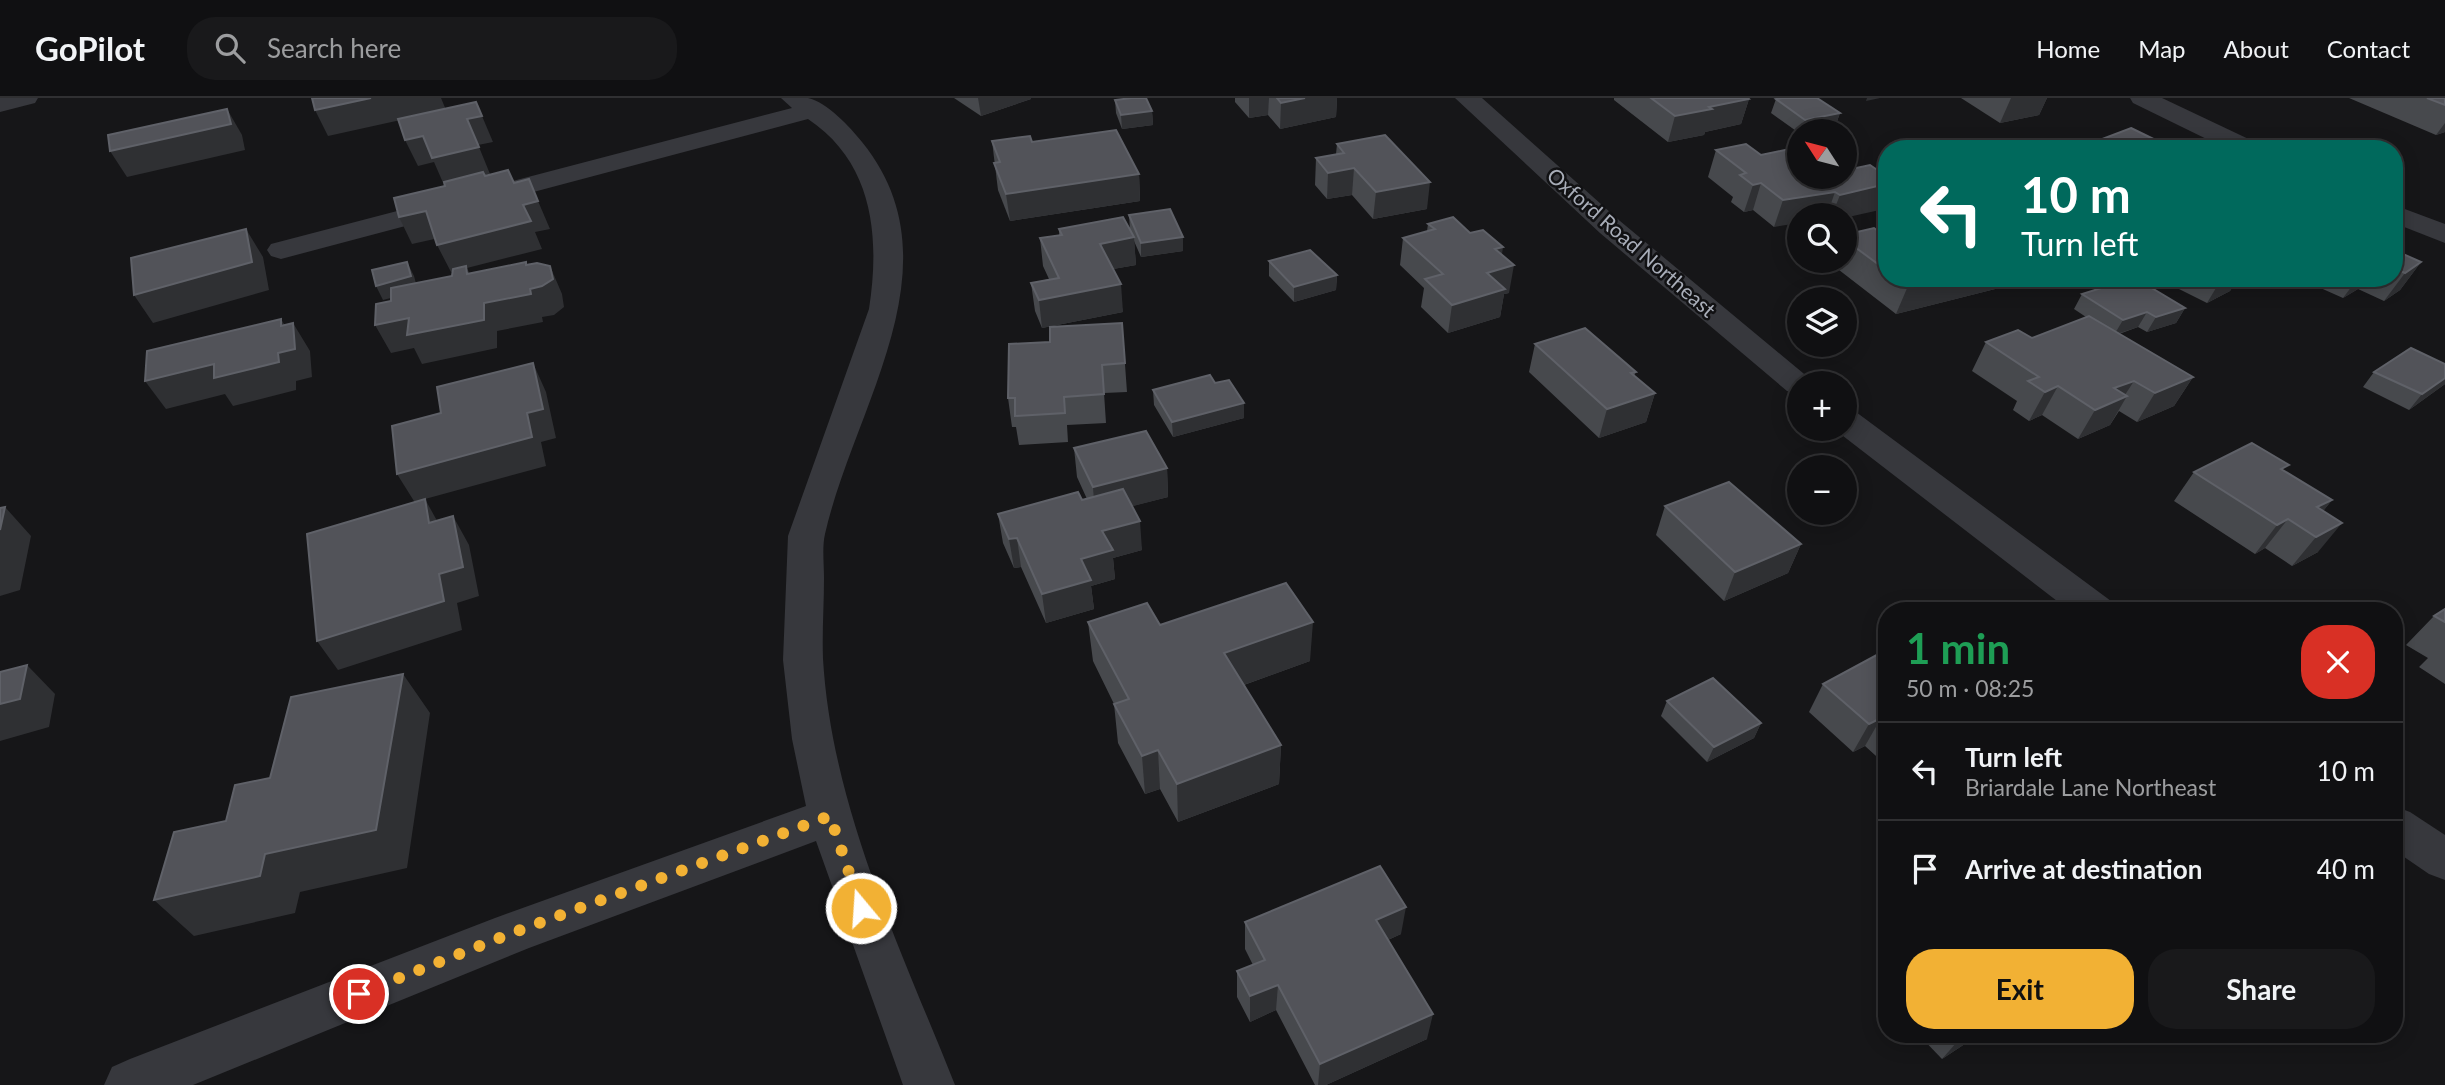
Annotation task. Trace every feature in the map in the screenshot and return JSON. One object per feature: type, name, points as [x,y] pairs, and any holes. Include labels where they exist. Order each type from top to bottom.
[{"type":"street","points":[[0,105],[26,98]]},
{"type":"street","name":"Oxford Road Northeast","points":[[1467,98],[1610,227],[1787,374]]},
{"type":"street","points":[[2142,98],[2229,140]]},
{"type":"street","points":[[281,250],[804,104],[866,159],[880,190],[890,227],[891,276],[884,309],[856,398],[820,489],[806,536],[803,660],[813,739],[830,816],[861,908],[929,1085]]},
{"type":"street","points":[[2403,217],[2445,234]]},
{"type":"street","points":[[1857,431],[2085,602]]},
{"type":"street","points":[[130,1085],[512,933],[830,816]]},
{"type":"street","points":[[2403,831],[2445,860]]},
{"type":"building","points":[[312,98],[371,98],[315,110]]},
{"type":"building","points":[[1146,98],[1152,111],[1121,115],[1115,100]]},
{"type":"building","points":[[1277,98],[1305,98],[1281,103]]},
{"type":"building","points":[[1651,98],[1748,98],[1749,99],[1675,116]]},
{"type":"building","points":[[1817,98],[1840,113],[1804,119],[1776,99]]},
{"type":"building","points":[[2427,98],[2445,98],[2445,105]]},
{"type":"building","points":[[476,102],[482,116],[467,119],[479,147],[432,158],[423,136],[405,140],[398,119]]},
{"type":"building","points":[[227,109],[231,124],[110,151],[108,135]]},
{"type":"building","points":[[2131,128],[2156,140],[2100,140]]},
{"type":"building","points":[[1116,130],[1139,174],[1006,194],[994,163],[1000,162],[992,141],[1030,136],[1032,142]]},
{"type":"building","points":[[1385,135],[1430,182],[1376,192],[1354,168],[1328,173],[1316,158],[1344,153],[1337,144]]},
{"type":"building","points":[[1746,144],[1761,155],[1787,150],[1787,189],[1857,189],[1857,168],[1870,165],[1878,170],[1878,186],[1840,195],[1835,192],[1783,200],[1761,183],[1753,185],[1740,175],[1746,173],[1716,150]]},
{"type":"building","points":[[508,170],[514,183],[529,179],[538,201],[523,205],[531,221],[437,245],[426,211],[399,217],[394,198],[445,186],[444,182],[483,172],[485,176]]},
{"type":"building","points":[[1170,209],[1183,237],[1141,243],[1129,215]]},
{"type":"building","points":[[1123,217],[1134,237],[1100,244],[1121,284],[1039,300],[1031,283],[1059,278],[1040,238],[1062,235],[1059,229]]},
{"type":"building","points":[[1453,217],[1470,233],[1483,230],[1503,247],[1495,249],[1514,265],[1487,273],[1505,289],[1452,305],[1425,279],[1443,274],[1403,238],[1435,229],[1428,224]]},
{"type":"building","points":[[1874,228],[1878,231],[1878,264],[1857,249],[1857,232]]},
{"type":"building","points":[[246,229],[252,262],[134,295],[131,258]]},
{"type":"building","points":[[1310,250],[1337,275],[1294,287],[1269,261]]},
{"type":"building","points":[[2403,254],[2421,262],[2405,273]]},
{"type":"building","points":[[407,262],[411,276],[376,286],[372,270]]},
{"type":"building","points":[[526,262],[526,265],[537,263],[550,266],[553,279],[530,289],[531,294],[484,303],[484,320],[407,335],[409,318],[375,325],[376,304],[391,301],[391,288],[452,276],[453,269],[466,266],[467,274]]},
{"type":"building","points":[[2104,287],[2150,287],[2185,308],[2156,317],[2147,312],[2123,320],[2082,294]]},
{"type":"building","points":[[2089,316],[2193,377],[2155,393],[2134,381],[2114,388],[2127,396],[2095,410],[2058,386],[2045,392],[2028,381],[2039,377],[1986,342],[2018,330],[2032,338]]},
{"type":"building","points":[[281,319],[281,326],[293,323],[295,349],[278,353],[279,362],[214,378],[214,364],[145,381],[147,351]]},
{"type":"building","points":[[1122,323],[1125,363],[1102,365],[1104,394],[1064,397],[1065,413],[1015,416],[1015,398],[1008,398],[1009,344],[1050,342],[1050,327]]},
{"type":"building","points":[[1585,328],[1636,372],[1631,373],[1655,393],[1607,409],[1535,344]]},
{"type":"building","points":[[2411,348],[2445,364],[2445,378],[2422,394],[2374,372]]},
{"type":"building","points":[[533,363],[543,409],[527,413],[532,437],[397,474],[392,426],[441,413],[437,387]]},
{"type":"building","points":[[1210,375],[1215,383],[1229,380],[1244,403],[1172,422],[1153,390]]},
{"type":"building","points":[[1146,431],[1167,468],[1093,487],[1074,448]]},
{"type":"building","points":[[2252,443],[2289,465],[2281,469],[2332,500],[2317,507],[2342,523],[2316,537],[2288,519],[2277,525],[2194,472]]},
{"type":"building","points":[[1729,482],[1801,544],[1735,572],[1665,506]]},
{"type":"building","points":[[1123,489],[1140,521],[1102,531],[1113,550],[1081,559],[1091,580],[1042,594],[1017,538],[1009,539],[998,514],[1078,492],[1082,500]]},
{"type":"building","points":[[425,499],[429,523],[453,516],[463,567],[439,574],[444,601],[317,641],[307,534]]},
{"type":"building","points":[[5,507],[0,530],[0,508]]},
{"type":"building","points":[[1286,583],[1313,622],[1224,653],[1281,745],[1177,784],[1158,750],[1142,756],[1114,704],[1129,699],[1088,622],[1147,603],[1160,625]]},
{"type":"building","points":[[2445,609],[2445,622],[2434,616]]},
{"type":"building","points":[[1878,654],[1878,720],[1869,724],[1823,684]]},
{"type":"building","points":[[27,665],[20,699],[0,704],[0,672]]},
{"type":"building","points":[[403,674],[376,830],[265,854],[260,876],[154,900],[174,832],[226,821],[235,785],[270,778],[291,697]]},
{"type":"building","points":[[1713,678],[1761,723],[1714,747],[1667,701]]},
{"type":"building","points":[[1380,866],[1406,907],[1376,920],[1433,1014],[1320,1064],[1278,985],[1250,996],[1237,971],[1265,960],[1245,922]]},
{"type":"route","points":[[359,994],[512,933],[830,816],[861,908]]}]
